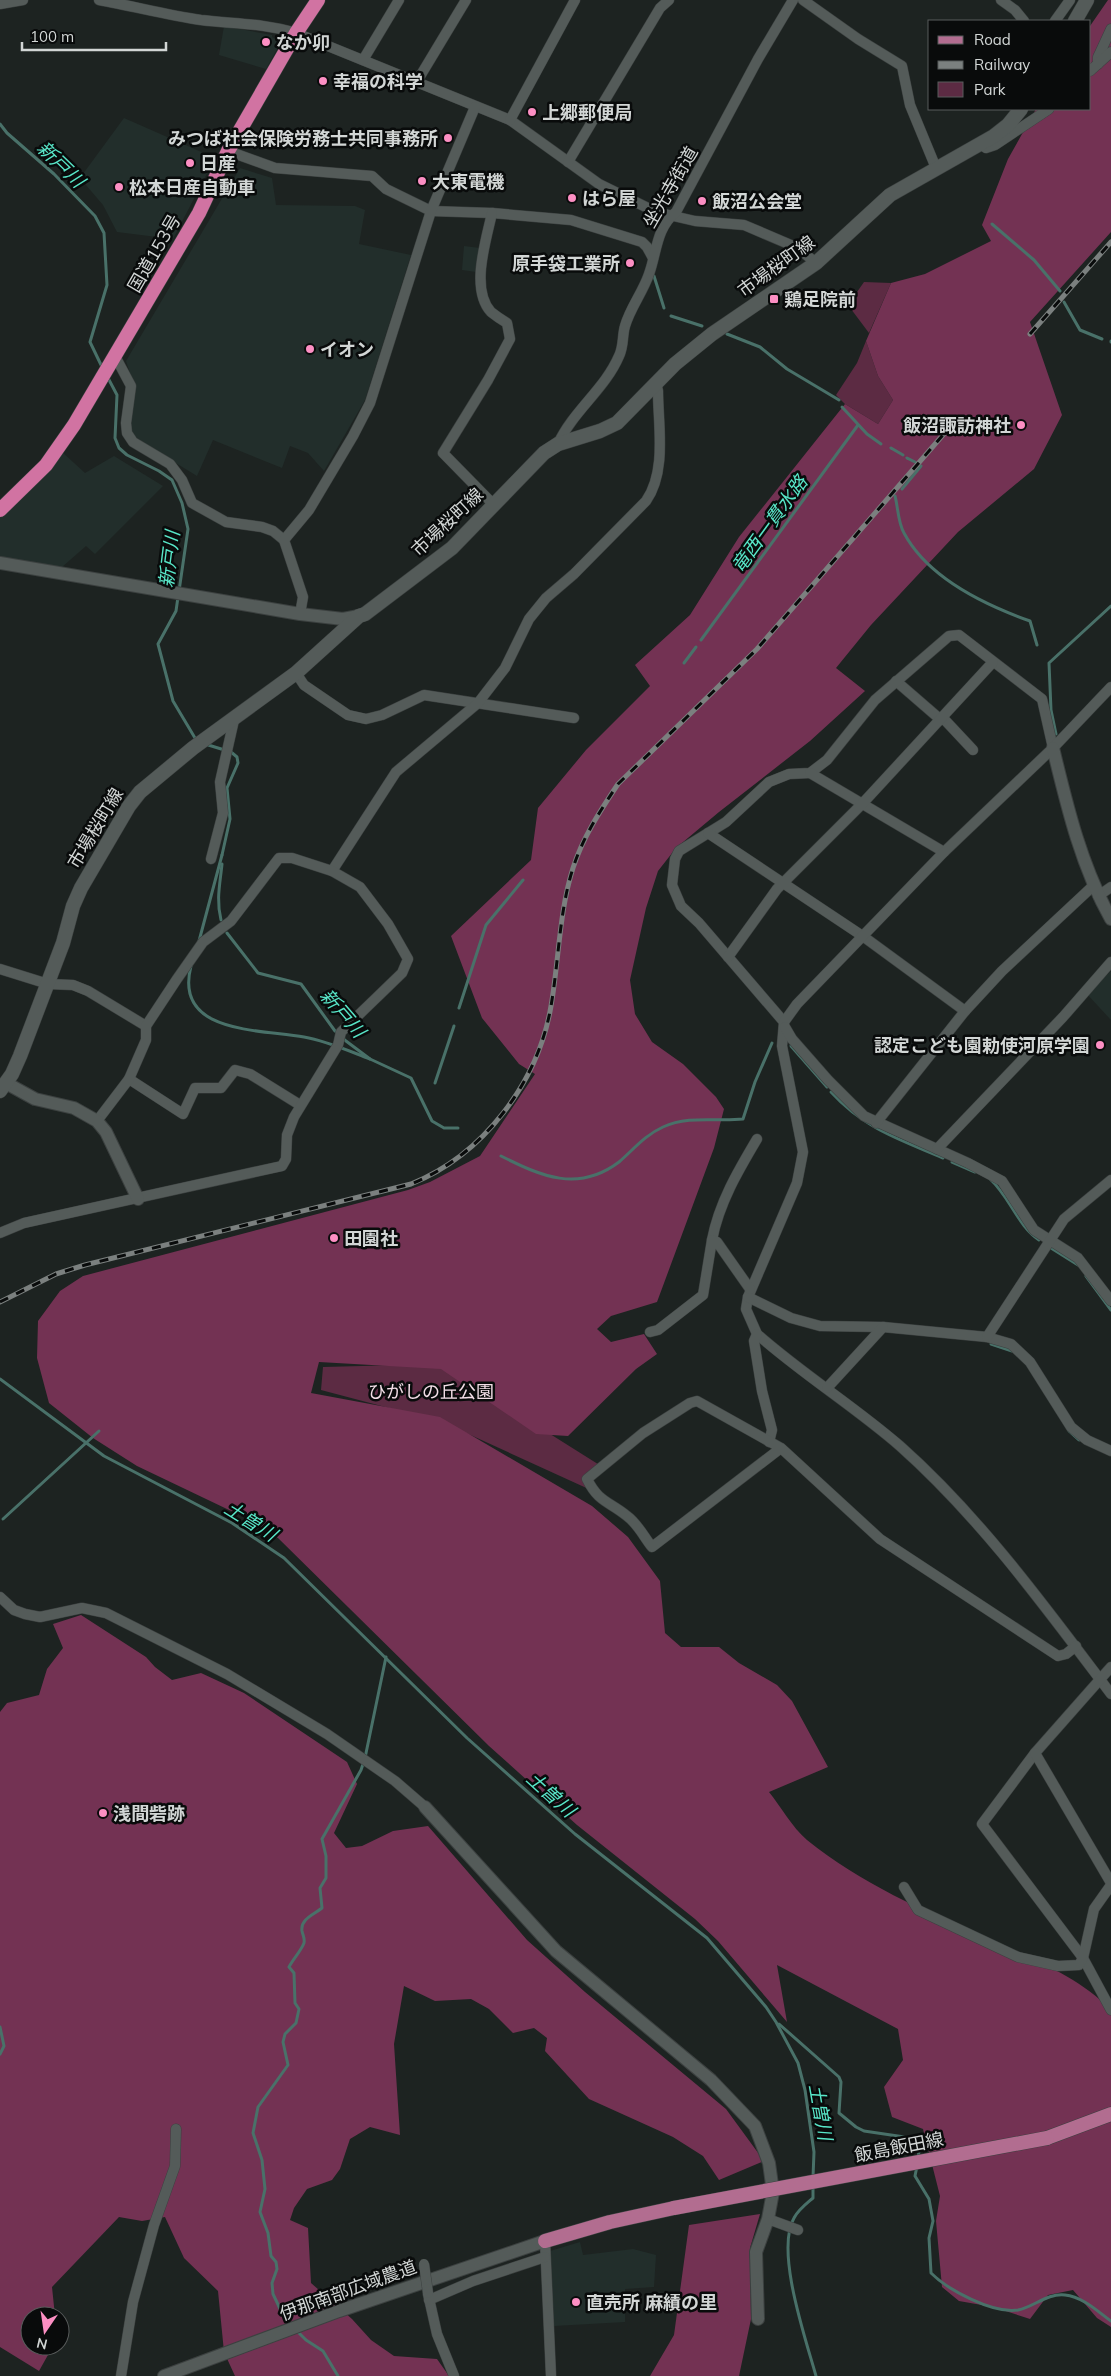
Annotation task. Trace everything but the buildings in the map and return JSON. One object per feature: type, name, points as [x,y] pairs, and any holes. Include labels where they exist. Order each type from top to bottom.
[{"type":"highway","name":"国道153号","points":[[0,510],[46,465],[74,425],[199,213],[228,151],[296,33],[318,0]]},
{"type":"main road","points":[[1076,20],[1087,0]]},
{"type":"main road","name":"市場桜町線","points":[[3,1087],[20,1056],[48,984],[81,888],[129,806],[140,792],[193,748],[296,673],[358,616],[365,614],[452,548],[544,453],[558,444],[588,436],[617,423],[675,364],[712,334],[816,263],[890,195],[980,144],[1008,125],[1021,110]]},
{"type":"main road","name":"飯島飯田線","points":[[545,2241],[610,2222],[674,2208],[1047,2138],[1111,2114]]},
{"type":"street","points":[[0,4],[23,0]]},
{"type":"street","points":[[99,0],[174,16],[226,23],[270,26],[296,33],[510,120],[599,184],[670,217],[744,225],[798,248],[816,263]]},
{"type":"street","points":[[363,60],[398,0]]},
{"type":"street","points":[[416,83],[466,0]]},
{"type":"street","points":[[510,120],[574,0]]},
{"type":"street","points":[[568,162],[660,8],[669,0]]},
{"type":"street","name":"坐光寺街道","points":[[558,444],[565,429],[611,372],[619,357],[625,326],[650,273],[656,242],[666,221],[676,212],[758,59],[793,0]]},
{"type":"street","points":[[803,0],[858,39],[902,66],[910,105],[936,168]]},
{"type":"street","points":[[1001,0],[1015,10],[1023,20]]},
{"type":"street","points":[[1056,20],[1070,0]]},
{"type":"street","points":[[1098,64],[1098,57],[1111,29]]},
{"type":"street","points":[[1091,70],[1111,52]]},
{"type":"street","points":[[284,540],[309,510],[353,436],[370,403],[431,211],[475,107]]},
{"type":"street","points":[[980,144],[986,148],[995,145],[1048,110]]},
{"type":"street","points":[[228,151],[275,168],[372,176],[386,189],[431,211],[492,213],[570,220],[642,242],[648,247],[653,258]]},
{"type":"street","points":[[492,213],[482,263],[481,294],[491,311],[507,323],[510,339],[488,380],[443,453],[494,505]]},
{"type":"street","points":[[113,359],[131,386],[126,423],[127,433],[133,442],[170,464],[182,480],[192,503],[226,522],[262,527],[273,531],[284,540],[304,597],[300,614]]},
{"type":"street","points":[[332,871],[396,772],[478,703],[505,668],[529,619],[546,598],[574,574],[653,491],[657,477],[659,446],[658,391],[656,383]]},
{"type":"street","points":[[0,563],[300,614],[343,619],[358,616]]},
{"type":"street","points":[[810,773],[826,760],[875,700],[949,636],[959,635],[1042,699],[1080,849],[1096,891],[1111,919]]},
{"type":"street","points":[[728,957],[783,883],[862,804],[993,662]]},
{"type":"street","points":[[296,673],[304,685],[348,714],[366,719],[382,715],[424,695],[574,718]]},
{"type":"street","points":[[896,682],[942,719],[973,750]]},
{"type":"street","points":[[1111,687],[1053,748],[944,852],[864,937],[797,1004],[785,1025],[782,1046],[803,1152],[797,1183],[749,1293],[746,1309],[757,1334],[809,1377],[827,1388],[900,1446],[952,1498],[1025,1582],[1111,1694]]},
{"type":"street","points":[[210,859],[223,813],[220,782],[234,720]]},
{"type":"street","points":[[944,852],[810,773],[789,774],[769,782],[726,822],[679,851],[675,860],[672,885],[680,906],[699,923],[728,957],[785,1025],[792,1039],[828,1080],[864,1116],[968,1163],[1002,1181],[1034,1230],[1078,1258],[1111,1301]]},
{"type":"street","points":[[708,832],[864,937],[965,1011]]},
{"type":"street","points":[[0,1233],[24,1223],[282,1166],[286,1159],[287,1136],[300,1105],[338,1045],[339,1036],[402,973],[408,959],[388,924],[360,887],[332,871],[285,857],[279,858],[231,921],[203,942],[146,1026],[146,1040],[129,1080],[97,1121]]},
{"type":"street","points":[[876,1123],[965,1011],[1002,971],[1096,891],[1111,887]]},
{"type":"street","points":[[937,1149],[1063,1017],[1111,962]]},
{"type":"street","points":[[0,968],[48,984],[73,985],[88,991],[146,1026]]},
{"type":"street","points":[[129,1080],[182,1114],[196,1088],[221,1088],[235,1070],[250,1074],[300,1105]]},
{"type":"street","points":[[3,1087],[34,1098],[74,1108],[97,1121],[106,1132],[138,1199]]},
{"type":"street","points":[[650,1332],[658,1330],[702,1295],[712,1240],[724,1201],[757,1139]]},
{"type":"street","points":[[987,1337],[1064,1219],[1111,1180]]},
{"type":"street","points":[[712,1240],[717,1242],[749,1293],[791,1318],[820,1326],[883,1327],[987,1337],[1011,1344],[1020,1350],[1043,1381],[1071,1427],[1087,1440],[1111,1451]]},
{"type":"street","points":[[827,1388],[883,1327]]},
{"type":"street","points":[[757,1334],[754,1341],[762,1391],[772,1430],[769,1442]]},
{"type":"street","points":[[781,1448],[652,1547],[627,1516],[609,1506],[593,1490],[588,1479],[643,1433],[690,1403],[697,1401],[781,1448],[880,1539],[933,1576],[1058,1656],[1066,1654],[1076,1646]]},
{"type":"street","points":[[0,1597],[14,1610],[33,1616],[40,1617],[82,1608],[106,1613],[228,1674],[327,1734],[395,1781],[425,1807],[556,1951],[711,2080],[755,2126],[769,2163],[773,2192],[768,2219],[756,2252],[758,2319]]},
{"type":"street","points":[[1111,1666],[1035,1753],[982,1824],[1083,1958],[1111,2010]]},
{"type":"street","points":[[904,1887],[918,1910],[1018,1957],[1058,1966],[1079,1965],[1083,1958],[1094,1909],[1111,1884],[1035,1753]]},
{"type":"street","points":[[121,2376],[133,2302],[154,2225],[175,2166],[176,2129]]},
{"type":"street","points":[[768,2219],[798,2230]]},
{"type":"street","points":[[545,2241],[550,2376]]},
{"type":"street","name":"伊那南部広域農道","points":[[164,2376],[339,2310],[545,2241]]},
{"type":"street","points":[[429,2296],[545,2257]]},
{"type":"street","points":[[424,2264],[437,2334],[454,2376]]},
{"type":"shaded area","points":[[1108,0],[1111,0],[1111,232],[1030,322],[1062,415],[1034,469],[958,532],[871,625],[836,668],[865,691],[810,741],[676,848],[658,871],[646,908],[630,980],[635,1014],[652,1042],[683,1064],[716,1097],[724,1109],[714,1148],[657,1302],[611,1316],[597,1329],[611,1342],[644,1334],[657,1354],[636,1369],[568,1436],[536,1434],[441,1369],[319,1362],[311,1393],[440,1417],[592,1506],[628,1537],[660,1581],[665,1633],[681,1647],[719,1647],[739,1663],[777,1685],[792,1701],[828,1767],[769,1792],[807,1840],[871,1883],[940,1918],[1068,1977],[1098,1998],[1111,2010],[1111,2327],[1097,2318],[1073,2290],[1048,2295],[1030,2319],[993,2307],[959,2301],[942,2287],[936,2221],[940,2196],[923,2129],[892,2117],[884,2087],[903,2060],[898,2029],[777,1965],[787,2022],[718,1941],[695,1919],[577,1825],[489,1746],[278,1538],[250,1520],[137,1466],[93,1438],[49,1403],[37,1358],[38,1321],[60,1291],[83,1276],[408,1190],[430,1182],[480,1156],[535,1074],[519,1064],[482,1018],[451,936],[531,860],[538,808],[586,750],[650,686],[635,665],[690,615],[739,537],[845,404],[878,424],[893,400],[878,376],[866,341],[891,283],[925,274],[991,241],[982,225],[1008,159],[1035,110],[1091,110],[1091,25]]},
{"type":"shaded area","points":[[224,26],[272,35],[272,37],[281,42],[266,69],[219,55]]},
{"type":"shaded area","name":"松本日産自動車","points":[[124,118],[215,158],[173,239],[117,232],[103,205],[80,178]]},
{"type":"shaded area","points":[[240,168],[272,178],[276,205],[355,206],[365,210],[359,244],[411,255],[365,400],[324,471],[308,453],[290,446],[282,468],[213,440],[197,476],[143,443],[129,431],[133,383],[126,361]]},
{"type":"shaded area","points":[[464,246],[480,248],[476,272],[462,270]]},
{"type":"shaded area","points":[[62,452],[85,473],[114,456],[163,486],[95,554],[86,546],[62,567],[0,557],[0,518]]},
{"type":"shaded area","points":[[1111,971],[1111,1020],[1087,994]]},
{"type":"shaded area","points":[[81,1615],[146,1657],[155,1667],[172,1680],[201,1673],[244,1693],[347,1762],[357,1784],[334,1833],[346,1848],[362,1846],[393,1831],[428,1826],[527,1940],[585,1992],[726,2109],[764,2161],[719,2180],[703,2156],[673,2137],[589,2099],[545,2051],[547,2038],[534,2028],[513,2033],[489,2009],[471,1999],[435,2001],[404,1986],[394,2044],[400,2135],[370,2127],[350,2139],[340,2169],[332,2180],[307,2189],[294,2208],[290,2220],[308,2228],[311,2283],[352,2319],[371,2340],[394,2356],[437,2359],[449,2376],[235,2376],[224,2352],[218,2291],[184,2258],[165,2217],[142,2221],[119,2217],[52,2287],[54,2306],[20,2306],[20,2356],[47,2356],[39,2371],[0,2347],[0,1712],[7,1703],[39,1695],[47,1669],[63,1648],[53,1624]]},
{"type":"shaded area","points":[[760,2214],[750,2248],[751,2319],[739,2376],[650,2376],[674,2335],[689,2225]]},
{"type":"shaded area","points":[[580,2242],[583,2255],[633,2249],[656,2255],[654,2287],[625,2289],[625,2322],[554,2326],[550,2251]]},
{"type":"green space","points":[[864,282],[891,283],[869,333],[848,305]]},
{"type":"green space","points":[[866,341],[878,376],[893,400],[878,424],[845,404],[836,395],[857,363]]},
{"type":"green space","name":"ひがしの丘公園","points":[[439,1364],[601,1466],[588,1479],[593,1491],[442,1422],[321,1390],[323,1367]]},
{"type":"waterway","name":"新戸川","points":[[0,124],[7,133],[54,174],[95,216],[104,233],[107,285],[90,342],[103,369]]},
{"type":"waterway","points":[[992,224],[1034,260],[1060,291]]},
{"type":"waterway","points":[[654,276],[664,308]]},
{"type":"waterway","points":[[1064,302],[1080,330],[1102,339]]},
{"type":"waterway","points":[[671,316],[702,326]]},
{"type":"waterway","points":[[727,334],[760,347],[787,369],[839,400]]},
{"type":"waterway","name":"新戸川","points":[[107,376],[117,395],[115,438],[119,448],[127,455],[159,471],[172,480],[182,503],[188,529],[179,591]]},
{"type":"waterway","name":"竜西一貫水路","points":[[842,407],[867,434],[881,444]]},
{"type":"waterway","name":"竜西一貫水路","points":[[701,640],[858,425]]},
{"type":"waterway","points":[[891,448],[903,455]]},
{"type":"waterway","points":[[907,458],[915,462]]},
{"type":"waterway","points":[[902,489],[921,466]]},
{"type":"waterway","points":[[895,496],[902,529],[914,549],[927,563],[959,588],[995,607],[1030,621],[1037,645]]},
{"type":"waterway","name":"新戸川","points":[[178,597],[176,611],[158,644],[173,701],[195,738]]},
{"type":"waterway","points":[[1056,734],[1051,710],[1049,663],[1111,606]]},
{"type":"waterway","name":"竜西一貫水路","points":[[684,663],[696,647]]},
{"type":"waterway","name":"新戸川","points":[[205,744],[231,752],[237,757],[238,763],[227,788],[230,819],[222,855]]},
{"type":"waterway","points":[[199,941],[222,855]]},
{"type":"waterway","name":"新戸川","points":[[221,920],[219,885],[222,864]]},
{"type":"waterway","name":"竜西一貫水路","points":[[459,1008],[486,925],[523,880]]},
{"type":"waterway","name":"新戸川","points":[[227,933],[258,973],[301,984],[335,1031],[346,1041],[370,1059],[411,1078],[432,1121],[444,1128],[458,1128]]},
{"type":"waterway","points":[[191,966],[189,989],[195,1005],[208,1017],[245,1029],[313,1039],[338,1046],[370,1059]]},
{"type":"waterway","name":"竜西一貫水路","points":[[435,1083],[454,1026]]},
{"type":"waterway","name":"新戸川","points":[[501,1156],[545,1175],[574,1179],[589,1177],[619,1162],[645,1138],[673,1123],[693,1120],[743,1119],[755,1082],[772,1043]]},
{"type":"waterway","points":[[791,1046],[827,1087]]},
{"type":"waterway","points":[[831,1092],[844,1105],[883,1132],[943,1158]]},
{"type":"waterway","points":[[952,1162],[975,1172]]},
{"type":"waterway","points":[[990,1179],[1003,1194],[1025,1227],[1039,1240]]},
{"type":"waterway","points":[[1051,1248],[1078,1265]]},
{"type":"waterway","points":[[1086,1276],[1111,1310]]},
{"type":"waterway","points":[[991,1344],[1012,1351]]},
{"type":"waterway","name":"土曽川","points":[[0,1379],[104,1456],[232,1523],[284,1558],[467,1738],[575,1834],[707,1938],[766,2007],[798,2063],[805,2090],[814,2152],[813,2177]]},
{"type":"waterway","name":"竜西一貫水路","points":[[3,1519],[99,1431]]},
{"type":"waterway","points":[[1069,1431],[1079,1440]]},
{"type":"waterway","points":[[291,2325],[282,2313],[273,2294],[272,2283],[277,2269],[276,2262],[271,2256],[268,2233],[260,2212],[265,2189],[262,2160],[253,2133],[258,2107],[288,2065],[283,2042],[285,2034],[296,2023],[299,2009],[295,2003],[294,1973],[289,1967],[304,1943],[303,1923],[322,1908],[320,1888],[326,1878],[326,1856],[322,1839],[361,1770],[386,1657]]},
{"type":"waterway","points":[[779,2024],[839,2077],[841,2082],[839,2113],[864,2131],[918,2139],[920,2143],[918,2159]]},
{"type":"waterway","points":[[0,2027],[4,2046],[0,2054]]},
{"type":"waterway","points":[[917,2166],[915,2176],[929,2199],[933,2221],[929,2238],[931,2273],[939,2280],[948,2287],[984,2305],[1008,2310],[1018,2310],[1052,2296],[1072,2296],[1090,2305],[1111,2321]]},
{"type":"waterway","name":"土曽川","points":[[813,2186],[813,2198],[794,2218],[789,2233],[788,2252],[794,2296],[816,2376]]},
{"type":"waterway","points":[[297,2331],[306,2340],[323,2351],[338,2376]]},
{"type":"railway","points":[[1030,334],[1111,242]]},
{"type":"railway","points":[[0,1302],[56,1274],[85,1265],[411,1184],[437,1171],[461,1155],[484,1135],[520,1089],[534,1062],[544,1035],[551,1006],[568,885],[577,857],[587,835],[611,794],[618,784],[757,649],[949,428]]},
{"type":"place","name":"なか卯","points":[[266,42]]},
{"type":"place","name":"幸福の科学","points":[[323,81]]},
{"type":"place","name":"上郷郵便局","points":[[532,112]]},
{"type":"place","name":"みつば社会保険労務士共同事務所","points":[[448,138]]},
{"type":"place","name":"日産","points":[[190,163]]},
{"type":"place","name":"大東電機","points":[[422,181]]},
{"type":"place","name":"松本日産自動車","points":[[119,187]]},
{"type":"place","name":"はら屋","points":[[572,198]]},
{"type":"place","name":"飯沼公会堂","points":[[702,201]]},
{"type":"place","name":"原手袋工業所","points":[[630,263]]},
{"type":"place","name":"鶏足院前","points":[[774,299]]},
{"type":"place","name":"イオン","points":[[310,349]]},
{"type":"place","name":"飯沼諏訪神社","points":[[1021,425]]},
{"type":"place","name":"認定こども園勅使河原学園","points":[[1100,1045]]},
{"type":"place","name":"田園社","points":[[334,1238]]},
{"type":"place","name":"浅間砦跡","points":[[103,1813]]},
{"type":"place","name":"直売所 麻績の里","points":[[576,2302]]}]
